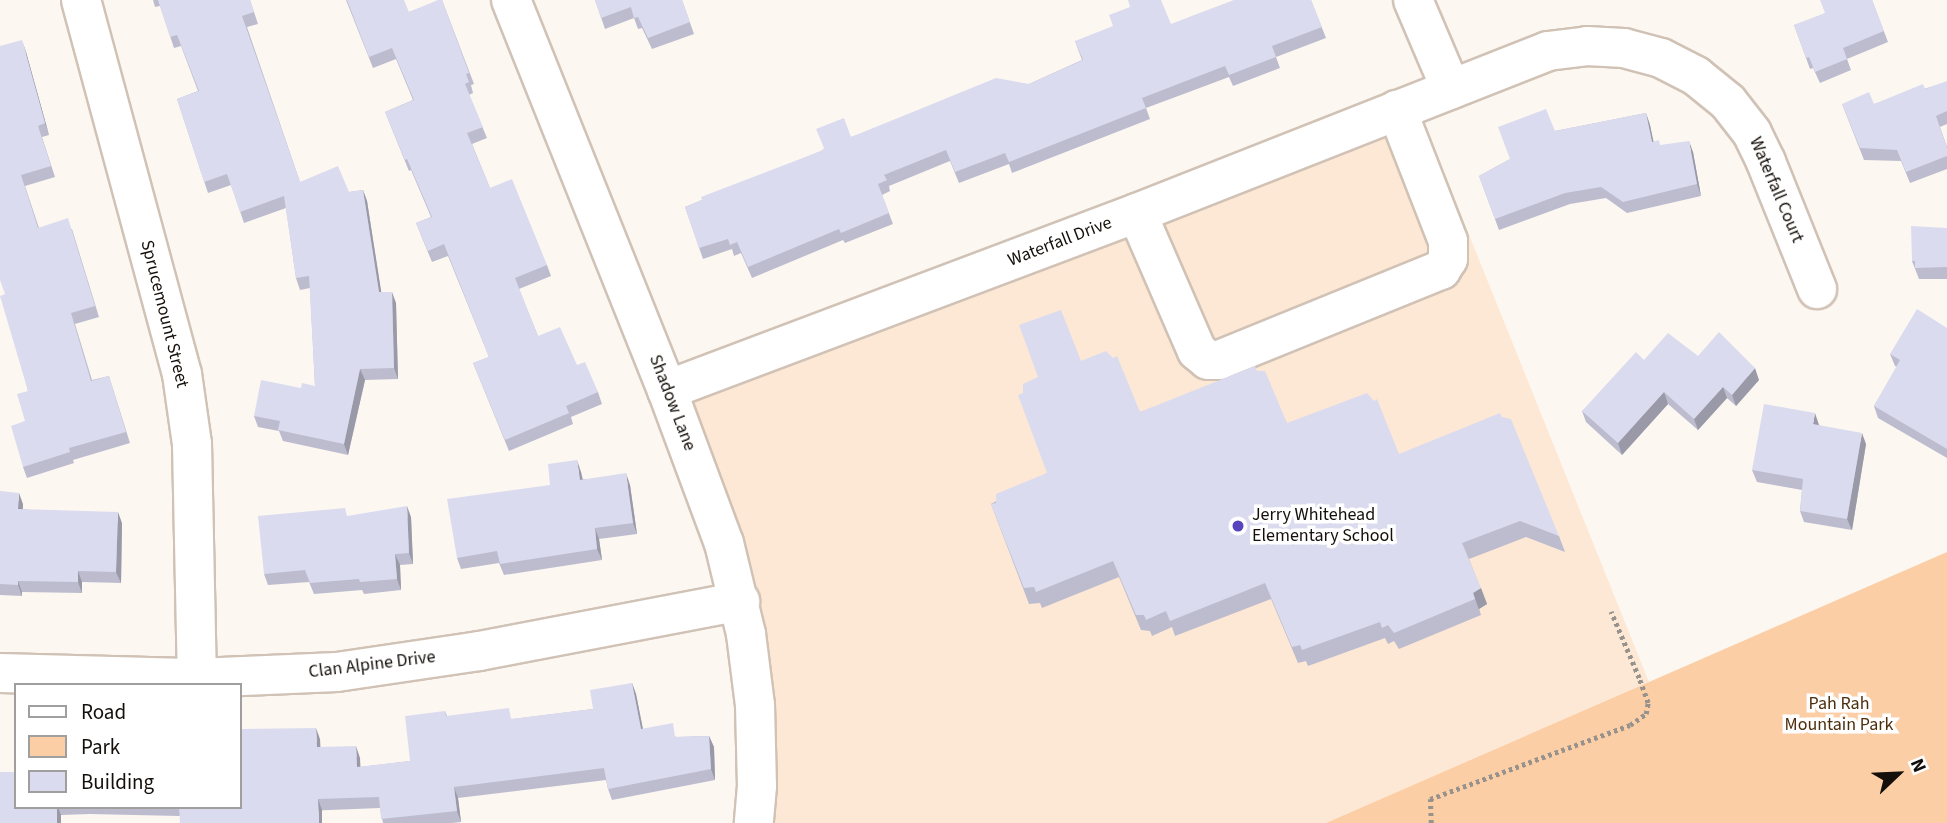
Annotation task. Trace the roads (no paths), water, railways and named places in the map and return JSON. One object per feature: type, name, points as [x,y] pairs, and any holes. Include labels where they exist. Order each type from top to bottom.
[{"type":"street","name":"Sprucemount Street","points":[[81,0],[182,374],[192,444],[197,678]]},
{"type":"street","name":"Shadow Lane","points":[[511,0],[667,390],[724,543],[740,601],[755,705],[757,786],[754,823]]},
{"type":"street","points":[[1413,0],[1451,89]]},
{"type":"street","name":"Waterfall Court","points":[[1451,89],[1548,51],[1587,46],[1625,48],[1661,58],[1696,76],[1728,102],[1752,133],[1817,289]]},
{"type":"street","name":"Waterfall Drive","points":[[667,390],[1137,213],[1451,89]]},
{"type":"street","points":[[1137,213],[1197,351],[1208,359],[1219,360],[1441,270],[1448,259],[1448,241],[1397,110]]},
{"type":"street","name":"Clan Alpine Drive","points":[[0,673],[197,678],[337,672],[492,648],[740,601]]},
{"type":"place","name":"Jerry Whitehead Elementary School","points":[[1238,526]]},
{"type":"park label","name":"Pah Rah Mountain Park","points":[[1839,715]]}]
